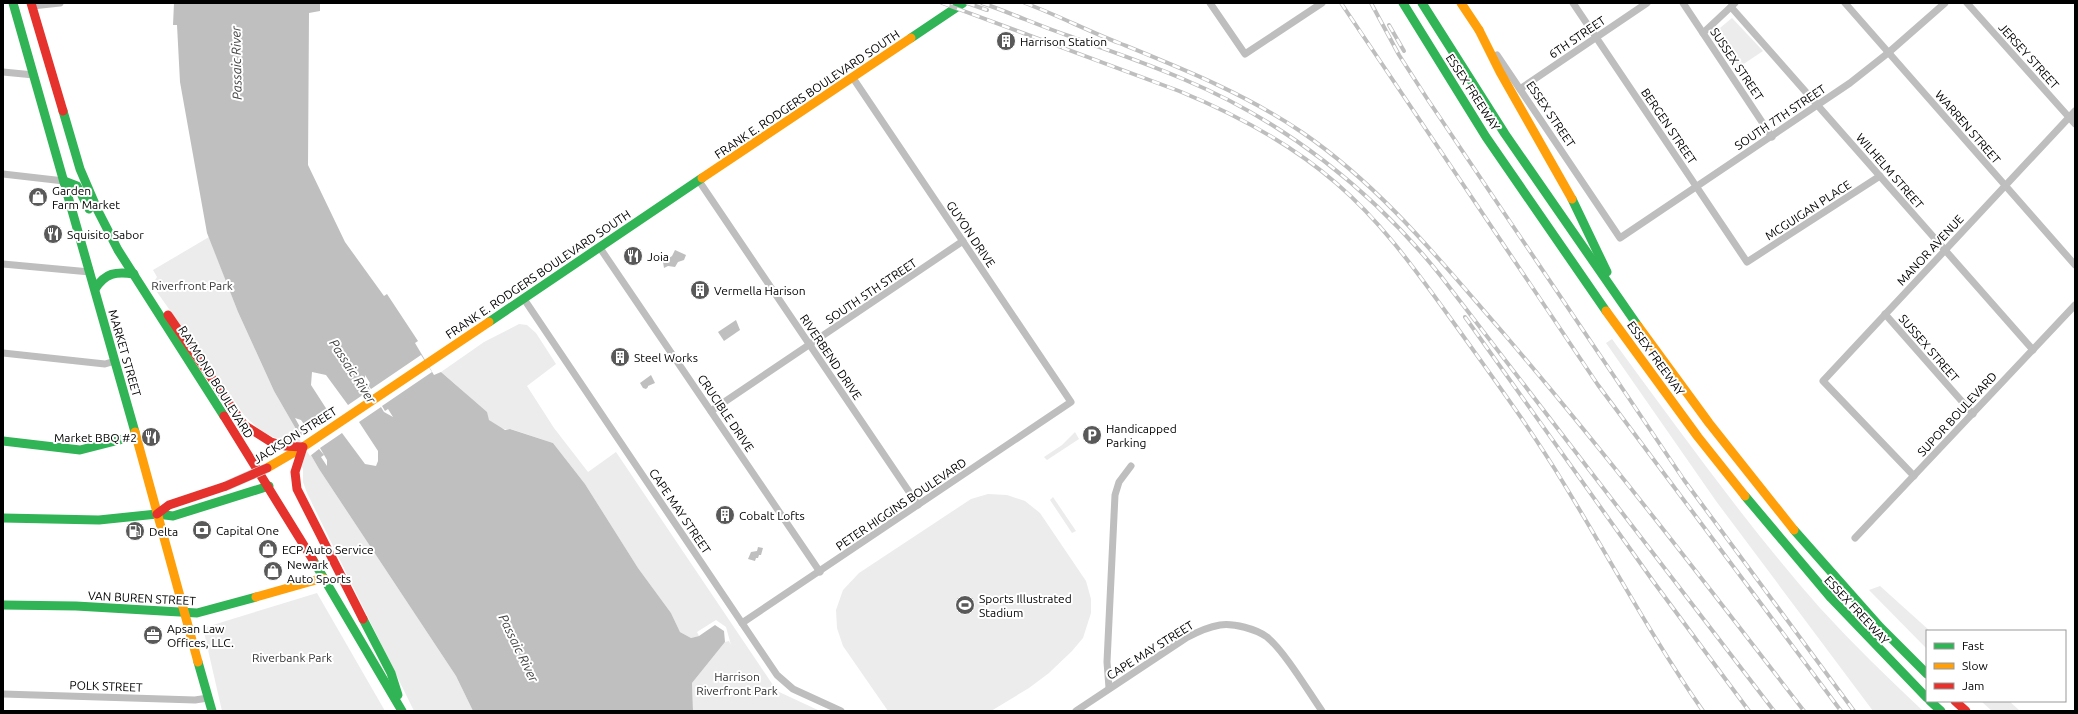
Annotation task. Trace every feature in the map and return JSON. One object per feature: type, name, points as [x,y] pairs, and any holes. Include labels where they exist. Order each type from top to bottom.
[{"type":"main road","name":"MARKET STREET","points":[[12,3],[95,289],[212,711]]},
{"type":"main road","name":"FRANK E. RODGERS BOULEVARD SOUTH","points":[[376,398],[600,248],[664,203],[700,181],[964,3]]},
{"type":"main road","name":"ESSEX FREEWAY","points":[[1403,3],[1471,112],[1548,227],[1644,364],[1719,464],[1815,583],[1926,697]]},
{"type":"main road","name":"ESSEX FREEWAY","points":[[1422,3],[1504,131],[1612,289],[1681,384],[1779,512],[1856,602],[1926,673]]},
{"type":"main road","name":"ESSEX STREET","points":[[1461,3],[1479,30]]},
{"type":"main road","name":"RAYMOND BOULEVARD","points":[[32,4],[82,174],[98,211],[118,250],[269,486],[403,711]]},
{"type":"main road","points":[[1479,30],[1500,72],[1564,182],[1605,266],[1612,289]]},
{"type":"main road","points":[[64,181],[77,186],[99,227],[118,250]]},
{"type":"main road","points":[[95,289],[106,274],[112,271],[134,274]]},
{"type":"main road","points":[[143,289],[168,315],[244,425],[267,442],[290,450]]},
{"type":"main road","name":"JACKSON STREET","points":[[157,514],[169,505],[226,486],[267,468],[290,450],[303,447],[376,398]]},
{"type":"main road","points":[[3,441],[80,450],[135,436]]},
{"type":"main road","points":[[303,447],[298,463],[295,481],[297,489],[391,673],[403,711]]},
{"type":"main road","name":"JACKSON STREET","points":[[3,518],[99,520],[157,514],[173,516],[269,486]]},
{"type":"main road","name":"VAN BUREN STREET","points":[[3,605],[76,606],[198,613],[323,578]]},
{"type":"main road","points":[[1931,702],[1941,711]]},
{"type":"main road","points":[[1956,702],[1966,711]]},
{"type":"street","points":[[32,4],[60,3]]},
{"type":"street","points":[[1210,3],[1245,54],[1322,3]]},
{"type":"street","name":"BERGEN STREET","points":[[1573,3],[1747,262]]},
{"type":"street","name":"6TH STREET","points":[[1520,88],[1647,3]]},
{"type":"street","name":"SUSSEX STREET","points":[[1683,3],[1772,136]]},
{"type":"street","name":"WARREN STREET","points":[[1844,3],[2075,265]]},
{"type":"street","name":"SOUTH 7TH STREET","points":[[1620,238],[1818,105],[1888,53],[1945,3]]},
{"type":"street","name":"JERSEY STREET","points":[[1967,3],[2075,124]]},
{"type":"street","points":[[1703,33],[1733,5]]},
{"type":"street","name":"WILHELM STREET","points":[[1733,5],[1818,105],[2033,350]]},
{"type":"street","name":"ESSEX STREET","points":[[1479,30],[1520,88],[1620,238]]},
{"type":"street","points":[[3,72],[34,76]]},
{"type":"street","name":"GUYON DRIVE","points":[[853,78],[1071,402]]},
{"type":"street","name":"MANOR AVENUE","points":[[1914,476],[1845,402],[1823,381],[2075,111]]},
{"type":"street","points":[[3,174],[64,181]]},
{"type":"street","name":"MCGUIGAN PLACE","points":[[1747,262],[1880,176]]},
{"type":"street","name":"RIVERBEND DRIVE","points":[[700,181],[918,505]]},
{"type":"street","name":"SOUTH 5TH STREET","points":[[711,411],[810,346],[963,241]]},
{"type":"street","name":"CRUCIBLE DRIVE","points":[[600,248],[820,572]]},
{"type":"street","points":[[3,264],[90,272]]},
{"type":"street","name":"CAPE MAY STREET","points":[[524,299],[742,624],[784,683],[841,711]]},
{"type":"street","name":"SUPOR BOULEVARD","points":[[1855,538],[2075,305]]},
{"type":"street","name":"SUSSEX STREET","points":[[1885,314],[1973,414]]},
{"type":"street","points":[[3,353],[105,364],[115,361]]},
{"type":"street","name":"PETER HIGGINS BOULEVARD","points":[[742,624],[1071,402]]},
{"type":"street","points":[[1109,688],[1108,662],[1115,495],[1119,482],[1131,466]]},
{"type":"street","name":"CAPE MAY STREET","points":[[1076,711],[1186,638],[1204,629],[1222,624],[1256,631],[1268,638],[1289,663],[1322,711]]},
{"type":"street","name":"POLK STREET","points":[[3,694],[195,700],[208,698]]},
{"type":"green space","points":[[1732,18],[1763,51],[1739,67],[1714,33]]},
{"type":"green space","name":"Riverfront Park","points":[[209,237],[238,312],[274,391],[319,469],[456,676],[473,711],[414,711],[307,493],[303,482],[303,469],[283,440],[271,436],[244,415],[152,285],[157,277],[153,270]]},
{"type":"green space","name":"Harrison Riverfront Park","points":[[519,324],[527,325],[536,333],[556,364],[527,386],[554,428],[588,472],[616,452],[777,691],[820,711],[693,711],[692,683],[725,642],[729,641],[731,645],[726,627],[716,620],[697,632],[699,636],[691,638],[680,632],[671,613],[638,568],[585,484],[553,443],[498,426],[486,417],[464,392],[441,372],[484,342]]},
{"type":"green space","points":[[1612,339],[1713,476],[1792,576],[1845,635],[1923,711],[1873,711],[1716,501],[1606,343]]},
{"type":"green space","points":[[1075,432],[1079,439],[1047,460],[1044,457],[1062,445]]},
{"type":"green space","name":"Sports Illustrated Stadium","points":[[988,494],[1007,495],[1025,501],[1040,513],[1086,581],[1091,599],[1091,613],[1083,638],[1049,673],[1029,688],[991,711],[888,711],[843,646],[837,628],[836,610],[843,590],[859,573],[971,499]]},
{"type":"green space","points":[[1053,497],[1076,531],[1072,533],[1050,500]]},
{"type":"green space","points":[[1880,586],[1929,630],[1926,630],[1926,648],[1869,590]]},
{"type":"green space","name":"Riverbank Park","points":[[317,593],[385,711],[222,711],[203,628]]},
{"type":"green space","points":[[1982,702],[2010,702],[2020,711],[1992,711]]},
{"type":"water","name":"Passaic River","points":[[174,3],[320,3],[320,11],[309,13],[308,165],[345,242],[384,296],[387,294],[418,341],[415,343],[434,375],[441,372],[487,412],[489,420],[505,430],[510,429],[553,443],[585,484],[638,568],[671,613],[680,632],[691,638],[699,636],[715,625],[724,631],[725,642],[692,683],[693,711],[473,711],[456,676],[319,469],[274,391],[238,312],[207,233],[180,82],[177,25],[173,25]]},
{"type":"water","points":[[675,250],[686,255],[684,260],[678,262],[675,267],[668,266],[664,268],[663,262],[672,256]]},
{"type":"water","points":[[736,320],[740,330],[724,341],[718,332]]},
{"type":"water","points":[[651,375],[655,383],[648,386],[646,389],[643,388],[640,383]]},
{"type":"water","points":[[758,547],[763,548],[761,555],[756,558],[755,561],[748,559],[751,552],[757,551]]},
{"type":"pier","points":[[421,355],[432,372],[382,406],[385,411],[388,409],[393,417],[384,412],[381,407],[359,422],[378,451],[378,461],[376,466],[365,464],[342,433],[320,448],[327,460],[327,466],[321,457],[324,455],[319,449],[310,456],[298,437],[308,432],[303,425],[300,427],[295,418],[301,420],[309,431],[331,416],[311,385],[312,372],[326,375],[348,405],[370,390],[365,380],[365,375],[370,383],[368,385],[371,389]]},
{"type":"railway","points":[[942,3],[1179,91],[1221,109],[1281,142],[1336,183],[1370,215],[1400,251],[1498,384],[1564,484],[1666,655],[1703,711]]},
{"type":"railway","points":[[967,3],[987,10]]},
{"type":"railway","points":[[982,3],[1155,68],[1220,96],[1256,115],[1291,137],[1324,161],[1355,187],[1385,214],[1414,244],[1440,275],[1774,711]]},
{"type":"railway","points":[[1025,3],[1237,94],[1303,133],[1359,178],[1385,202],[1434,254],[1544,381],[1657,521],[1804,711]]},
{"type":"railway","points":[[1341,3],[1598,385],[1841,711]]},
{"type":"railway","points":[[1371,3],[1399,55],[1428,100],[1684,480],[1854,711]]},
{"type":"railway","points":[[1389,25],[1404,51]]},
{"type":"railway","points":[[1465,317],[1653,581],[1749,711]]},
{"type":"traffic: fast","points":[[13,3],[135,432]]},
{"type":"traffic: fast","points":[[911,38],[963,3]]},
{"type":"traffic: fast","points":[[1403,3],[1486,137],[1606,311]]},
{"type":"traffic: fast","points":[[1422,3],[1505,134],[1638,326]]},
{"type":"traffic: fast","points":[[63,111],[80,169],[98,211],[118,250],[224,416]]},
{"type":"traffic: fast","points":[[489,322],[702,178]]},
{"type":"traffic: fast","points":[[64,181],[77,186],[89,209]]},
{"type":"traffic: fast","points":[[1572,199],[1607,272]]},
{"type":"traffic: fast","points":[[95,289],[103,279],[112,274],[134,274]]},
{"type":"traffic: fast","points":[[3,441],[80,450],[135,436]]},
{"type":"traffic: fast","points":[[3,518],[99,520],[157,514],[173,516],[269,486]]},
{"type":"traffic: fast","points":[[1745,496],[1831,598],[1926,697]]},
{"type":"traffic: fast","points":[[1794,530],[1880,627],[1926,673]]},
{"type":"traffic: fast","points":[[313,560],[402,711]]},
{"type":"traffic: fast","points":[[3,605],[76,606],[197,613],[256,597]]},
{"type":"traffic: fast","points":[[363,619],[391,673],[398,695]]},
{"type":"traffic: fast","points":[[198,662],[212,711]]},
{"type":"traffic: fast","points":[[1931,702],[1941,711]]},
{"type":"traffic: slow","points":[[1461,3],[1479,30]]},
{"type":"traffic: slow","points":[[1479,30],[1500,72],[1572,199]]},
{"type":"traffic: slow","points":[[702,178],[911,38]]},
{"type":"traffic: slow","points":[[1606,311],[1698,437],[1745,496]]},
{"type":"traffic: slow","points":[[267,468],[303,447],[489,322]]},
{"type":"traffic: slow","points":[[1638,326],[1709,423],[1794,530]]},
{"type":"traffic: slow","points":[[135,432],[198,662]]},
{"type":"traffic: slow","points":[[256,597],[323,578]]},
{"type":"traffic: jam","points":[[31,3],[63,111]]},
{"type":"traffic: jam","points":[[168,315],[244,425],[271,442],[285,446],[302,447]]},
{"type":"traffic: jam","points":[[224,416],[313,560]]},
{"type":"traffic: jam","points":[[303,447],[295,472],[297,489],[363,619]]},
{"type":"traffic: jam","points":[[226,486],[267,468]]},
{"type":"traffic: jam","points":[[157,514],[169,505],[226,486]]},
{"type":"traffic: jam","points":[[1956,702],[1966,711]]},
{"type":"place","name":"Harrison Station","points":[[1006,41]]},
{"type":"place","name":"Garden Farm Market","points":[[38,197]]},
{"type":"place","name":"Squisito Sabor","points":[[53,234]]},
{"type":"place","name":"Joia","points":[[633,256]]},
{"type":"place","name":"Vermella Harison","points":[[700,290]]},
{"type":"place","name":"Steel Works","points":[[620,357]]},
{"type":"place","name":"Handicapped Parking","points":[[1092,435]]},
{"type":"place","name":"Market BBQ #2","points":[[151,437]]},
{"type":"place","name":"Cobalt Lofts","points":[[725,515]]},
{"type":"place","name":"Capital One","points":[[202,530]]},
{"type":"place","name":"Delta","points":[[135,531]]},
{"type":"place","name":"ECP Auto Service","points":[[268,549]]},
{"type":"place","name":"Newark Auto Sports","points":[[273,571]]},
{"type":"place","name":"Sports Illustrated Stadium","points":[[965,605]]},
{"type":"place","name":"Apsan Law Offices, LLC.","points":[[153,635]]}]
